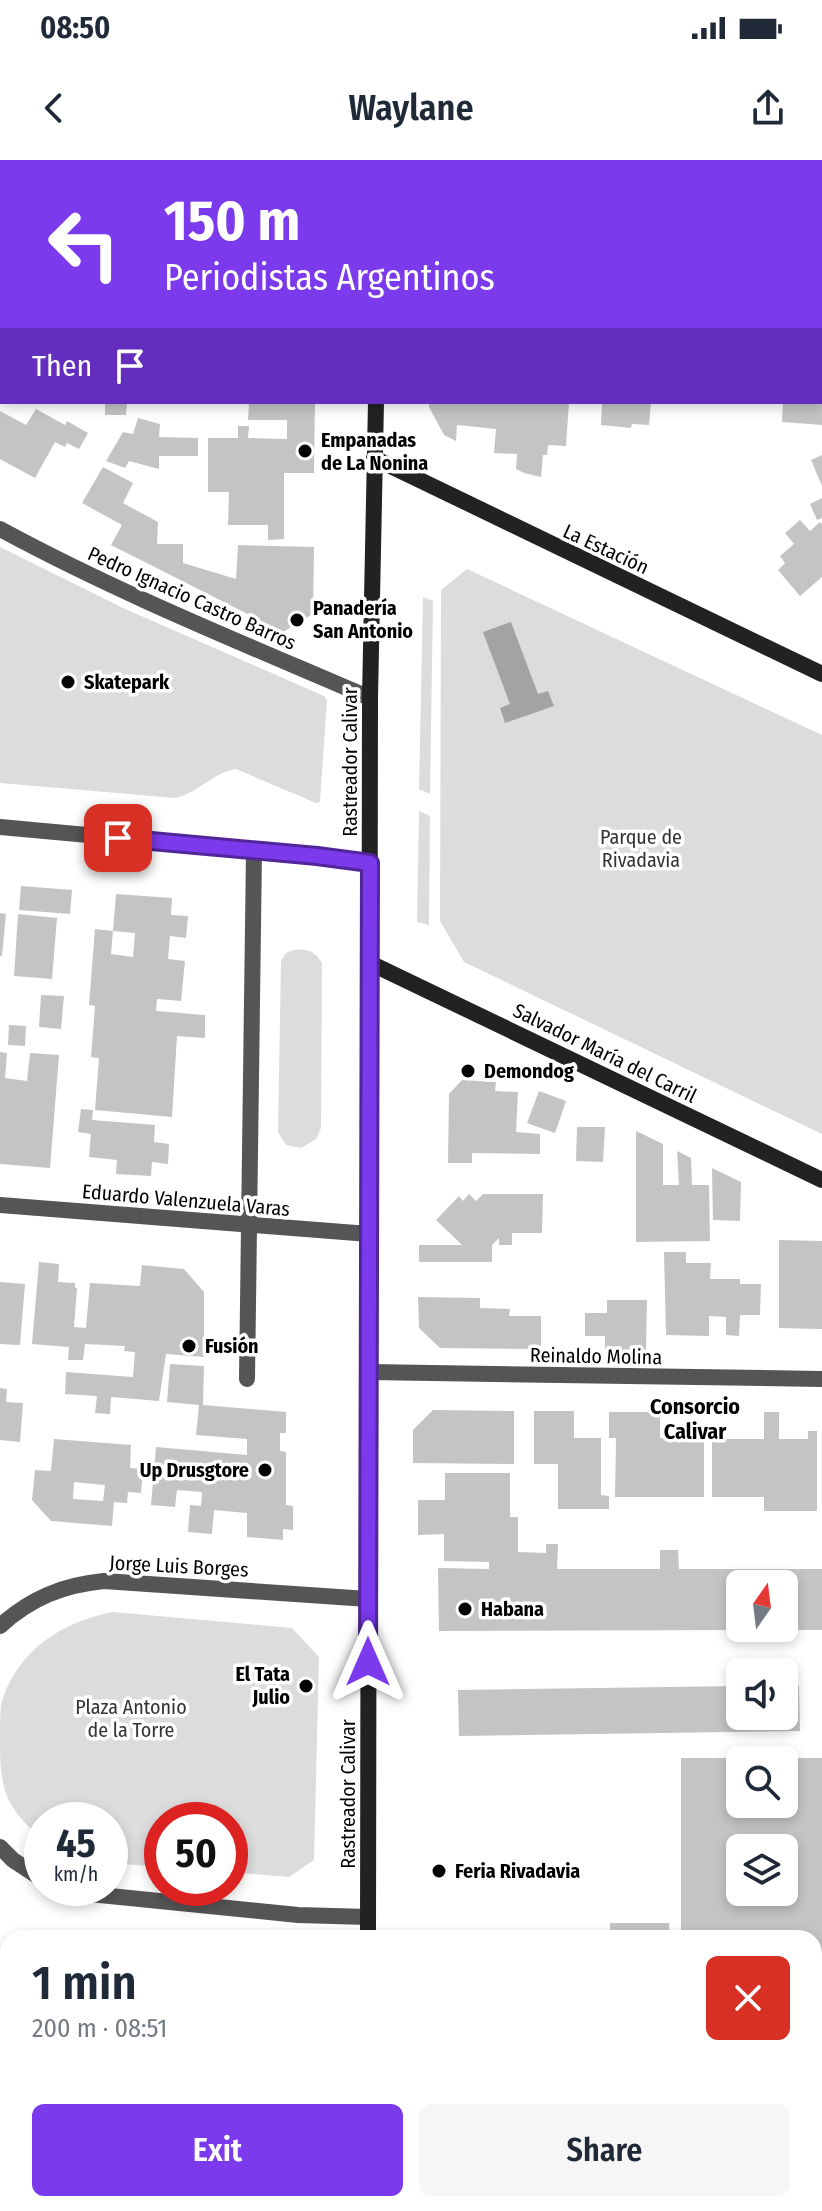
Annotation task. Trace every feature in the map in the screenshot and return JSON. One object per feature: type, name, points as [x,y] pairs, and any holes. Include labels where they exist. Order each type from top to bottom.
[{"type":"main road","name":"Rastreador Calivar","points":[[368,1930],[370,698],[376,404]]},
{"type":"main road","name":"La Estación","points":[[374,458],[822,674]]},
{"type":"main road","name":"Salvador María del Carril","points":[[370,963],[822,1180]]},
{"type":"street","name":"Pedro Ignacio Castro Barros","points":[[0,529],[170,614],[370,698]]},
{"type":"street","points":[[0,827],[370,863]]},
{"type":"street","points":[[247,1379],[254,851]]},
{"type":"street","name":"Eduardo Valenzuela Varas","points":[[0,1205],[369,1234]]},
{"type":"street","name":"Reinaldo Molina","points":[[369,1372],[822,1379]]},
{"type":"street","name":"Jorge Luis Borges","points":[[0,1626],[43,1595],[81,1583],[104,1581],[368,1599]]},
{"type":"street","points":[[0,1847],[24,1867]]},
{"type":"street","points":[[128,1898],[298,1915],[368,1917]]},
{"type":"green space","points":[[0,547],[123,608],[324,696],[327,700],[320,802],[236,769],[175,798],[0,783]]},
{"type":"green space","name":"Parque de Rivadavia","points":[[467,569],[822,735],[822,1134],[464,962],[440,921],[441,590]]},
{"type":"green space","points":[[423,597],[433,601],[430,794],[419,789]]},
{"type":"green space","points":[[419,811],[430,816],[429,925],[417,922]]},
{"type":"green space","points":[[293,950],[310,951],[322,963],[321,1128],[316,1139],[301,1148],[286,1145],[278,1132],[281,961],[286,953]]},
{"type":"green space","name":"Plaza Antonio de la Torre","points":[[113,1612],[292,1628],[319,1657],[314,1860],[289,1877],[248,1874],[248,1802],[144,1802],[144,1866],[128,1864],[128,1802],[24,1802],[24,1821],[20,1817],[7,1796],[1,1772],[1,1705],[17,1669],[29,1655],[59,1631],[94,1616]]},
{"type":"shaded area","points":[[511,622],[538,694],[548,691],[554,706],[505,723],[500,708],[510,704],[483,632]]},
{"type":"building","points":[[105,404],[127,404],[126,415],[105,415]]},
{"type":"building","points":[[249,404],[315,404],[314,473],[284,473],[284,539],[268,540],[268,525],[228,525],[229,492],[208,492],[208,438],[238,438],[238,426],[249,426],[248,438],[287,439],[287,420],[248,420]]},
{"type":"building","points":[[429,404],[569,404],[566,446],[548,445],[547,455],[543,455],[541,477],[524,473],[516,469],[517,454],[494,453],[496,429],[457,425],[456,441],[444,435]]},
{"type":"building","points":[[602,404],[651,404],[649,425],[632,424],[631,428],[601,425]]},
{"type":"building","points":[[783,404],[822,404],[822,425],[782,422]]},
{"type":"building","points":[[36,409],[88,433],[79,449],[55,442],[35,478],[0,459],[0,411],[26,425]]},
{"type":"building","points":[[138,418],[160,424],[159,437],[198,438],[198,456],[159,456],[159,469],[129,461],[125,468],[106,461],[123,432],[133,434]]},
{"type":"building","points":[[822,455],[822,486],[811,460]]},
{"type":"building","points":[[103,467],[133,483],[123,503],[158,522],[157,544],[183,544],[183,563],[236,579],[238,545],[314,547],[313,614],[283,632],[111,545],[122,525],[82,503]]},
{"type":"building","points":[[822,498],[822,518],[817,520],[810,504]]},
{"type":"building","points":[[800,520],[810,531],[820,522],[822,524],[822,577],[800,596],[778,570],[785,563],[780,556],[794,544],[785,533]]},
{"type":"building","points":[[21,886],[72,890],[70,914],[19,910]]},
{"type":"building","points":[[116,894],[172,898],[171,915],[188,916],[186,938],[170,936],[168,959],[185,961],[181,1001],[157,999],[156,1011],[205,1015],[205,1038],[177,1036],[172,1117],[95,1110],[99,1058],[91,1057],[95,1006],[89,1005],[95,929],[113,931]],"holes":[[[113,931],[135,933],[133,957],[111,954]]]},
{"type":"building","points":[[0,913],[6,914],[2,956],[0,956]]},
{"type":"building","points":[[18,914],[57,918],[52,979],[14,976]]},
{"type":"building","points":[[41,995],[64,996],[61,1029],[39,1027]]},
{"type":"building","points":[[9,1025],[26,1026],[25,1046],[8,1045]]},
{"type":"building","points":[[0,1052],[7,1053],[5,1078],[27,1081],[30,1053],[59,1055],[50,1168],[0,1164]]},
{"type":"building","points":[[462,1080],[496,1082],[495,1091],[518,1092],[516,1132],[540,1134],[540,1154],[472,1153],[472,1163],[448,1163],[449,1094]]},
{"type":"building","points":[[539,1091],[566,1101],[555,1133],[527,1123]]},
{"type":"building","points":[[81,1109],[93,1110],[92,1120],[155,1125],[154,1142],[169,1144],[168,1164],[152,1162],[151,1176],[116,1174],[117,1160],[89,1157],[91,1134],[78,1132]]},
{"type":"building","points":[[577,1127],[605,1127],[603,1162],[576,1161]]},
{"type":"building","points":[[636,1131],[663,1144],[663,1185],[679,1185],[677,1151],[691,1158],[692,1185],[709,1185],[710,1241],[636,1242]]},
{"type":"building","points":[[712,1168],[741,1182],[740,1221],[713,1220]]},
{"type":"building","points":[[469,1194],[476,1201],[483,1194],[543,1194],[542,1233],[512,1233],[512,1245],[499,1245],[499,1238],[492,1245],[492,1262],[419,1262],[419,1245],[462,1245],[436,1220],[459,1196],[463,1201]]},
{"type":"building","points":[[779,1240],[822,1241],[822,1329],[779,1328]]},
{"type":"building","points":[[664,1252],[686,1252],[686,1263],[711,1263],[710,1279],[740,1279],[740,1284],[761,1284],[760,1315],[740,1315],[739,1336],[726,1335],[726,1317],[709,1316],[709,1336],[666,1335]]},
{"type":"building","points":[[39,1262],[59,1264],[58,1282],[75,1283],[74,1327],[86,1328],[90,1283],[140,1286],[142,1265],[184,1269],[204,1292],[204,1357],[166,1354],[159,1401],[111,1397],[110,1414],[95,1413],[97,1396],[65,1394],[66,1372],[133,1377],[135,1352],[124,1351],[125,1346],[85,1344],[83,1360],[68,1360],[69,1347],[32,1344]]},
{"type":"building","points":[[0,1282],[25,1284],[20,1345],[0,1344]]},
{"type":"building","points":[[418,1297],[480,1298],[480,1308],[510,1309],[509,1316],[541,1316],[541,1349],[440,1348],[419,1328]]},
{"type":"building","points":[[607,1300],[647,1300],[646,1350],[605,1350],[605,1336],[585,1336],[585,1313],[607,1313]]},
{"type":"building","points":[[170,1364],[204,1366],[203,1405],[286,1412],[286,1433],[280,1433],[280,1451],[286,1452],[286,1505],[293,1506],[293,1530],[283,1529],[283,1540],[247,1537],[247,1513],[214,1510],[212,1534],[188,1532],[190,1505],[201,1506],[202,1492],[177,1490],[175,1507],[151,1505],[156,1447],[247,1455],[247,1439],[196,1435],[199,1405],[167,1402]]},
{"type":"building","points":[[0,1388],[7,1389],[6,1402],[23,1403],[20,1442],[0,1440]]},
{"type":"building","points":[[433,1410],[514,1411],[514,1464],[413,1463],[413,1430]]},
{"type":"building","points":[[534,1411],[574,1411],[574,1438],[601,1438],[601,1495],[609,1496],[609,1509],[558,1509],[558,1464],[534,1464]]},
{"type":"building","points":[[609,1412],[660,1412],[660,1438],[704,1438],[704,1497],[615,1497],[616,1438],[609,1438]]},
{"type":"building","points":[[764,1412],[779,1412],[779,1439],[808,1439],[808,1431],[817,1431],[817,1511],[764,1511],[764,1497],[712,1497],[712,1439],[764,1439]]},
{"type":"building","points":[[54,1439],[131,1445],[130,1468],[143,1469],[141,1493],[128,1492],[127,1503],[114,1502],[112,1526],[51,1521],[32,1500],[35,1470],[51,1471]],"holes":[[[74,1482],[105,1485],[103,1501],[73,1499]]]},
{"type":"building","points":[[445,1473],[510,1473],[510,1517],[518,1517],[518,1552],[546,1553],[546,1544],[558,1544],[557,1569],[660,1569],[660,1550],[678,1550],[679,1569],[822,1569],[822,1630],[798,1630],[798,1570],[726,1570],[726,1630],[439,1631],[438,1568],[489,1569],[489,1562],[444,1561],[444,1534],[418,1535],[418,1500],[445,1500]]},
{"type":"building","points":[[726,1686],[726,1730],[798,1730],[799,1686],[800,1731],[459,1736],[458,1690]]},
{"type":"building","points":[[681,1758],[726,1758],[726,1818],[798,1818],[798,1758],[822,1758],[822,1930],[681,1930]]},
{"type":"building","points":[[610,1923],[669,1923],[669,1930],[610,1930]]},
{"type":"place","name":"Empanadas de La Nonina","points":[[305,451]]},
{"type":"place","name":"Panadería San Antonio","points":[[297,620]]},
{"type":"place","name":"Skatepark","points":[[68,682]]},
{"type":"place","name":"Demondog","points":[[468,1071]]},
{"type":"place","name":"Fusión","points":[[189,1346]]},
{"type":"place","name":"Up Drusgtore","points":[[265,1470]]},
{"type":"place","name":"Habana","points":[[465,1609]]},
{"type":"place","name":"El Tata Julio","points":[[306,1686]]},
{"type":"place","name":"Feria Rivadavia","points":[[439,1871]]},
{"type":"district","name":"Consorcio Calivar","points":[[695,1418]]},
{"type":"route","points":[[118,838],[370,863],[368,1662]]}]
